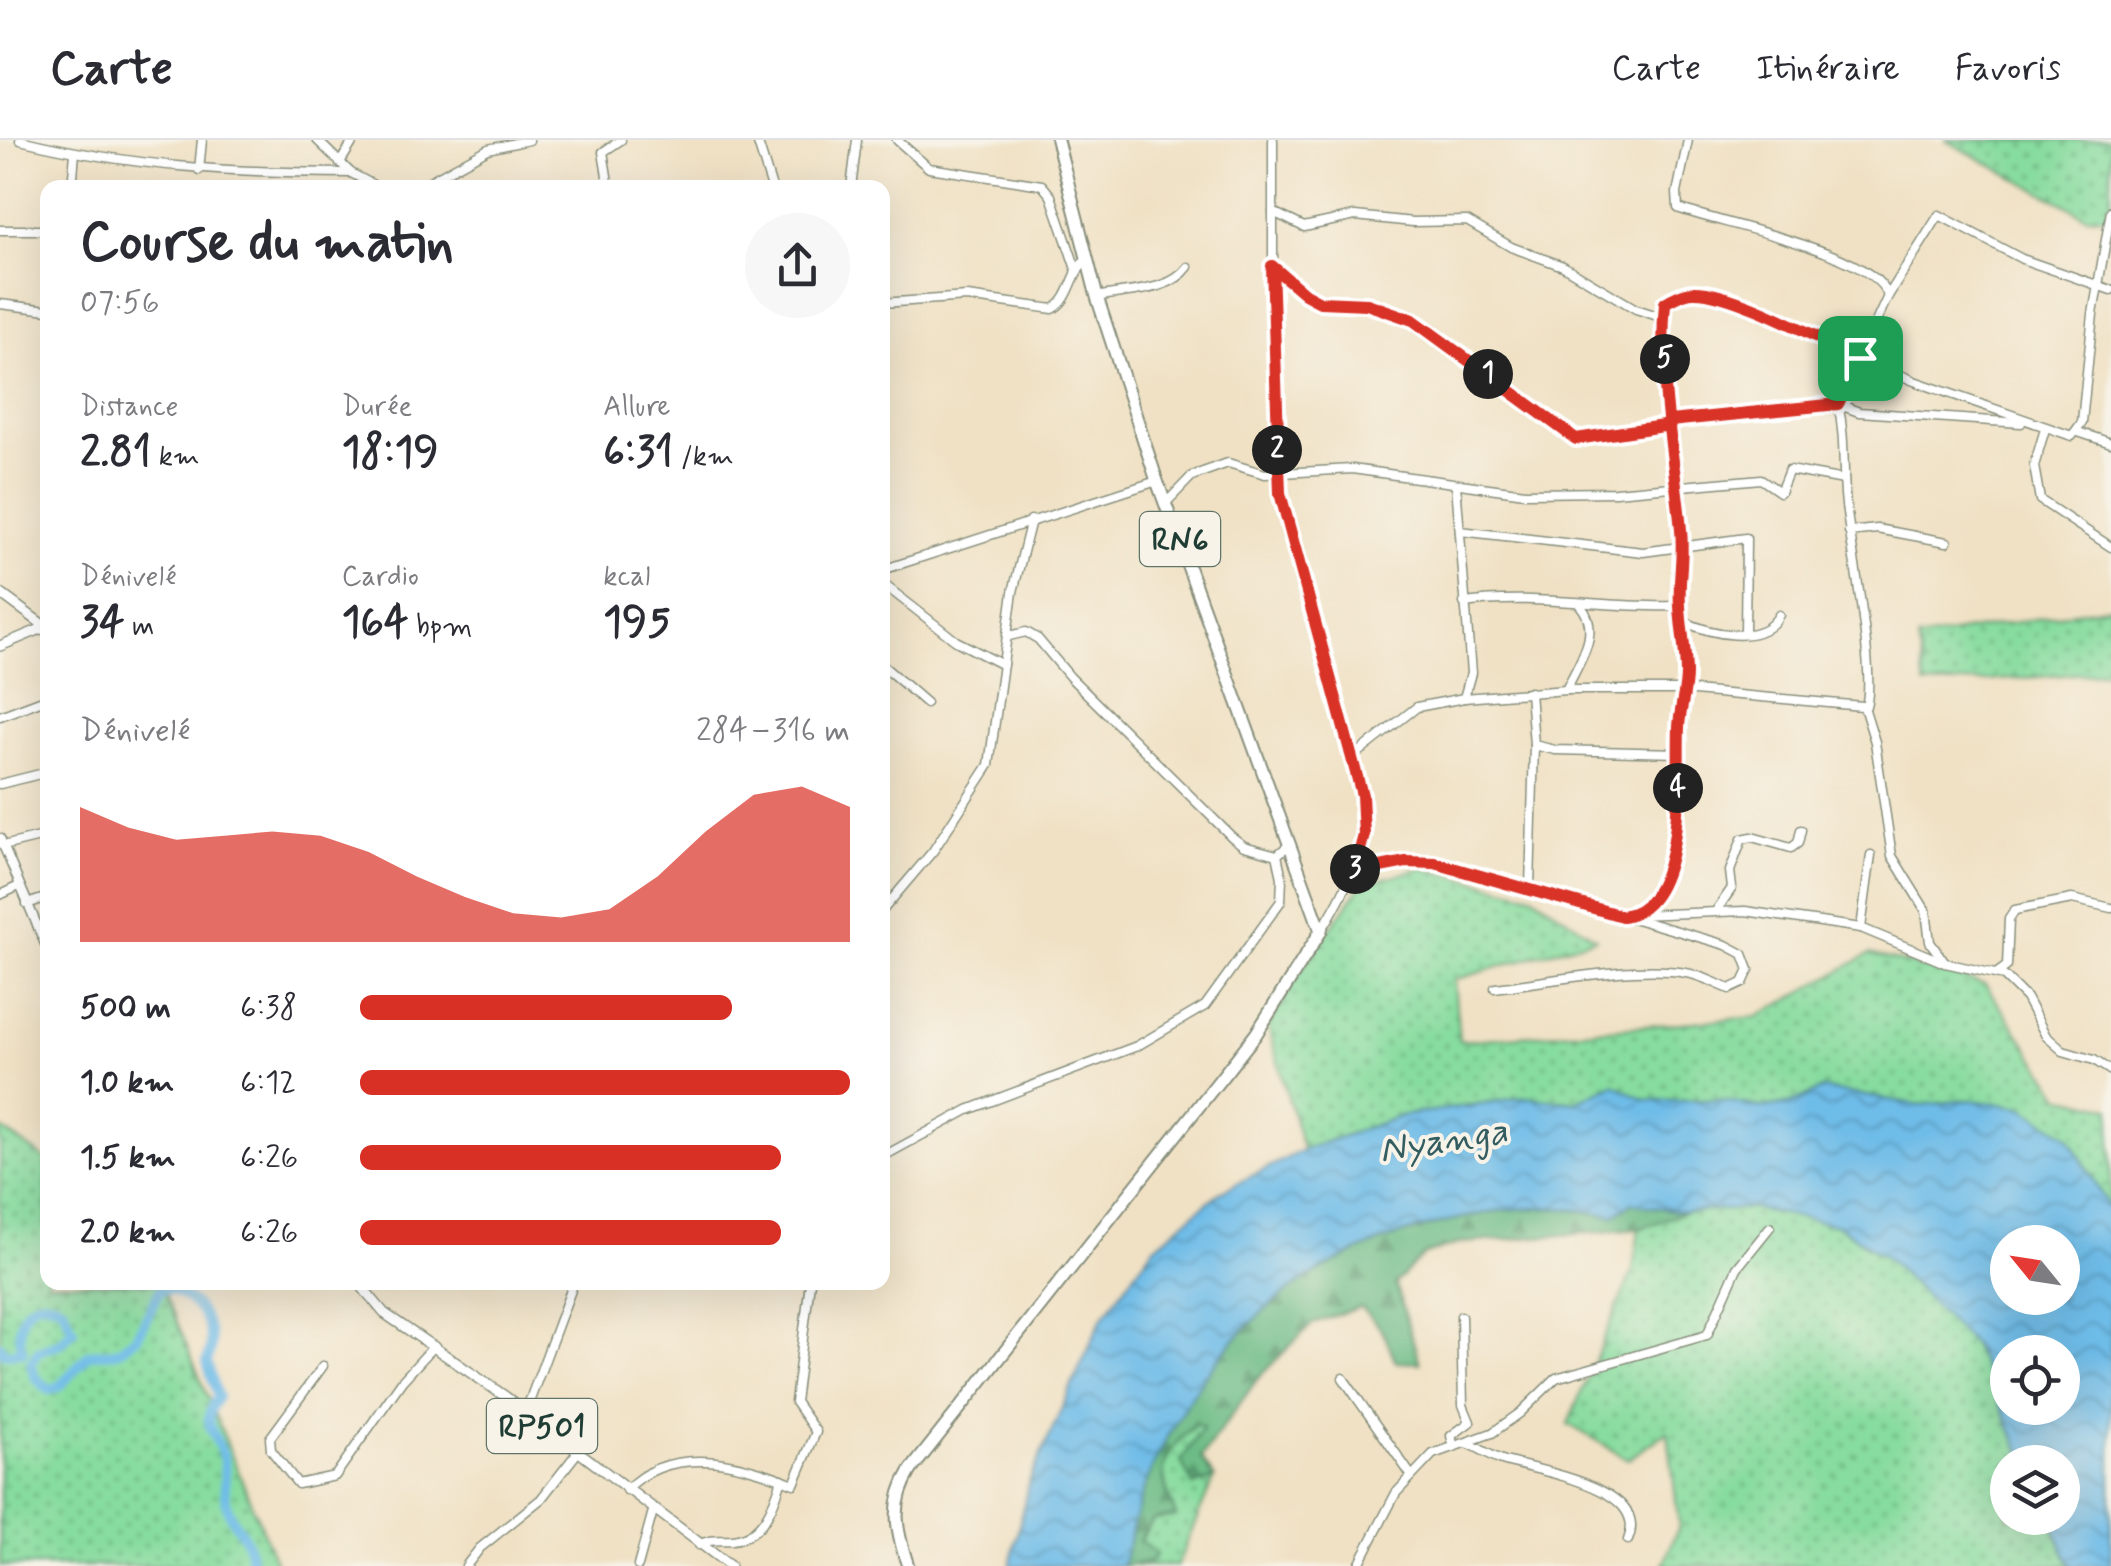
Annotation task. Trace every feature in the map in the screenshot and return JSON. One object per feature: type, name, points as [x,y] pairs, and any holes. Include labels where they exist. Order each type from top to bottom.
[{"type":"highway","name":"RN6","points":[[1057,140],[1097,298],[1158,481],[1320,931]]},
{"type":"highway","points":[[908,1566],[895,1522],[898,1498],[911,1470],[1256,1034],[1320,931]]},
{"type":"main road","points":[[0,593],[40,621]]},
{"type":"main road","points":[[0,646],[40,629]]},
{"type":"main road","name":"RP501","points":[[365,1290],[384,1313],[525,1413],[719,1562],[730,1566]]},
{"type":"street","points":[[20,140],[78,154],[199,170],[351,173]]},
{"type":"street","points":[[73,180],[84,140]]},
{"type":"street","points":[[199,170],[202,140]]},
{"type":"street","points":[[317,140],[351,173],[364,180]]},
{"type":"street","points":[[341,161],[354,140]]},
{"type":"street","points":[[432,180],[488,150],[529,140]]},
{"type":"street","points":[[608,180],[603,152],[621,140]]},
{"type":"street","points":[[757,140],[770,180]]},
{"type":"street","points":[[852,180],[857,140]]},
{"type":"street","points":[[898,140],[929,168],[977,178],[1032,180],[1042,185],[1050,196],[1076,272]]},
{"type":"street","points":[[1273,140],[1278,474],[1290,535],[1354,758],[1364,816],[1354,872],[1320,931]]},
{"type":"street","points":[[1688,140],[1680,173],[1678,208],[1764,230],[1834,259],[1879,280],[1888,296]]},
{"type":"street","points":[[2078,432],[2111,211]]},
{"type":"street","points":[[1273,212],[1304,227],[1355,216],[1413,222],[1467,220],[1511,247],[1540,254],[1606,294],[1664,318]]},
{"type":"street","points":[[1944,963],[1930,942],[1926,911],[1892,856],[1886,803],[1864,707],[1867,668],[1844,480],[1847,440],[1838,404],[1888,296],[1940,215],[2022,259],[2111,290]]},
{"type":"street","points":[[0,230],[40,230]]},
{"type":"street","points":[[890,302],[967,297],[1053,309],[1064,300],[1087,258]]},
{"type":"street","points":[[1272,266],[1320,302],[1367,304],[1413,320],[1569,438],[1838,404],[1845,410],[2027,423]]},
{"type":"street","points":[[1097,298],[1162,285],[1178,279],[1188,268]]},
{"type":"street","points":[[1650,312],[1654,304],[1690,291],[1720,299],[1949,394],[2004,410],[2045,430],[2064,436],[2078,432],[2111,443]]},
{"type":"street","points":[[1634,914],[1662,885],[1668,871],[1677,824],[1683,690],[1687,679],[1680,606],[1682,533],[1664,318],[1668,300]]},
{"type":"street","points":[[0,304],[40,309]]},
{"type":"street","points":[[2045,430],[2034,466],[2040,500],[2111,547]]},
{"type":"street","points":[[1166,503],[1192,476],[1228,463],[1278,474],[1352,468],[1525,493],[1615,492],[1675,484],[1726,485],[1761,480],[1780,492],[1789,470],[1844,480]]},
{"type":"street","points":[[890,567],[1158,481]]},
{"type":"street","points":[[1456,484],[1471,674],[1464,698]]},
{"type":"street","points":[[890,901],[933,850],[985,775],[995,745],[1017,572],[1031,520]]},
{"type":"street","points":[[1849,532],[1877,530],[1947,542]]},
{"type":"street","points":[[1460,532],[1600,551],[1682,549],[1746,538],[1746,634]]},
{"type":"street","points":[[1682,533],[1693,546]]},
{"type":"street","points":[[890,589],[956,641],[1003,665]]},
{"type":"street","points":[[1464,603],[1520,600],[1680,606]]},
{"type":"street","points":[[1566,690],[1591,632],[1590,620],[1579,604]]},
{"type":"street","points":[[1682,621],[1704,631],[1746,634],[1770,628],[1779,615]]},
{"type":"street","points":[[1009,636],[1034,634],[1232,837],[1244,846],[1277,855]]},
{"type":"street","points":[[890,672],[926,704]]},
{"type":"street","points":[[1354,758],[1417,707],[1464,698],[1566,690],[1683,690],[1864,707]]},
{"type":"street","points":[[1530,692],[1534,745],[1530,888]]},
{"type":"street","points":[[0,716],[40,701]]},
{"type":"street","points":[[1534,745],[1555,750],[1679,753]]},
{"type":"street","points":[[0,784],[40,774]]},
{"type":"street","points":[[1713,914],[1732,888],[1730,871],[1742,839],[1752,837],[1790,848],[1798,843],[1801,830]]},
{"type":"street","points":[[40,836],[1,843],[40,933]]},
{"type":"street","points":[[1277,855],[1289,845]]},
{"type":"street","points":[[890,1153],[968,1110],[1137,1046],[1205,1006],[1281,901],[1277,855]]},
{"type":"street","points":[[1861,928],[1871,855]]},
{"type":"street","points":[[1354,872],[1406,862],[1435,863],[1737,949],[1747,959],[1747,976],[1730,989],[1691,973],[1668,971],[1583,979],[1553,976],[1495,988]]},
{"type":"street","points":[[0,896],[19,886]]},
{"type":"street","points":[[1996,974],[2008,966],[2009,919],[2016,910],[2072,899],[2111,908]]},
{"type":"street","points":[[26,904],[40,900]]},
{"type":"street","points":[[1622,916],[1744,911],[1861,928],[1944,963],[1996,974],[2020,990],[2046,1036],[2062,1051],[2094,1060],[2111,1071]]},
{"type":"street","points":[[1358,1566],[1396,1493],[1433,1454],[1466,1443],[1520,1414],[1556,1378],[1707,1335],[1737,1268],[1770,1227]]},
{"type":"street","points":[[525,1413],[571,1290]]},
{"type":"street","points":[[626,1490],[641,1475],[685,1459],[794,1484],[816,1432],[796,1402],[809,1290]]},
{"type":"street","points":[[1454,1447],[1451,1436],[1470,1422],[1463,1404],[1461,1316]]},
{"type":"street","points":[[323,1366],[270,1438],[272,1450],[298,1484],[335,1476],[402,1381],[434,1346]]},
{"type":"street","points":[[1343,1378],[1411,1475]]},
{"type":"street","points":[[1466,1443],[1500,1460],[1532,1466],[1619,1499],[1629,1515],[1628,1540]]},
{"type":"street","points":[[466,1566],[480,1548],[541,1500],[577,1453]]},
{"type":"street","points":[[700,1545],[742,1538],[756,1528],[774,1508],[782,1479]]},
{"type":"street","points":[[638,1566],[653,1511]]},
{"type":"green space","points":[[1945,140],[2111,140],[2111,217],[2086,216]]},
{"type":"green space","points":[[2111,606],[2111,671],[1925,686],[1918,639]]},
{"type":"green space","points":[[1423,868],[1532,895],[1596,938],[1454,980],[1459,1041],[1757,1017],[1870,954],[1985,984],[2061,1096],[2111,1108],[2111,1210],[2068,1136],[1970,1100],[1921,1105],[1823,1089],[1790,1104],[1765,1108],[1721,1100],[1646,1100],[1614,1085],[1576,1102],[1525,1097],[1401,1116],[1303,1150],[1268,1027],[1304,965],[1362,884]]},
{"type":"green space","points":[[0,1128],[40,1155],[40,1290],[164,1290],[277,1566],[0,1566]]},
{"type":"green space","points":[[1632,1203],[1684,1212],[1639,1229],[1462,1243],[1425,1254],[1395,1283],[1420,1363],[1396,1362],[1383,1332],[1361,1307],[1313,1323],[1258,1378],[1201,1458],[1214,1478],[1193,1486],[1181,1461],[1203,1427],[1194,1425],[1173,1448],[1164,1466],[1164,1476],[1176,1516],[1153,1520],[1139,1541],[1156,1553],[1151,1562],[1122,1566],[1149,1476],[1177,1420],[1230,1344],[1297,1285],[1379,1242],[1451,1220],[1541,1208],[1613,1216]]},
{"type":"green space","points":[[1751,1208],[1838,1225],[1890,1261],[1973,1345],[1990,1383],[1990,1425],[2009,1425],[2018,1445],[1990,1445],[1990,1535],[2057,1535],[2071,1566],[1663,1566],[1679,1526],[1668,1432],[1628,1459],[1568,1424],[1633,1270],[1639,1229],[1684,1212]]},
{"type":"green space","points":[[1195,1425],[1204,1427],[1193,1486],[1214,1478],[1177,1566],[1137,1566],[1155,1553],[1139,1542],[1153,1520],[1176,1516],[1164,1466]]},
{"type":"water","name":"Nyanga","points":[[1614,1084],[1646,1100],[1721,1100],[1764,1108],[1790,1104],[1823,1089],[1921,1105],[1970,1100],[2022,1107],[2068,1136],[2111,1210],[2111,1566],[2071,1566],[2057,1535],[2080,1535],[2080,1445],[2018,1445],[2009,1425],[2080,1425],[2080,1335],[1990,1335],[1990,1383],[1973,1345],[1890,1261],[1838,1225],[1751,1208],[1684,1212],[1632,1203],[1613,1216],[1541,1208],[1475,1215],[1379,1242],[1336,1262],[1262,1312],[1202,1380],[1149,1476],[1122,1566],[1010,1566],[1029,1482],[1102,1318],[1154,1247],[1220,1192],[1303,1150],[1401,1116],[1525,1097],[1576,1102]]},
{"type":"waterway","points":[[0,1346],[4,1353],[23,1352],[20,1330],[32,1305],[51,1302],[63,1308],[73,1330],[61,1343],[38,1351],[31,1364],[35,1377],[49,1390],[60,1386],[89,1354],[117,1352],[137,1337],[160,1290]]},
{"type":"waterway","points":[[170,1290],[195,1305],[208,1326],[207,1362],[218,1397],[209,1419],[224,1460],[226,1502],[248,1546],[252,1566]]},
{"type":"route","points":[[1860,358],[1757,310],[1704,294],[1690,291],[1665,303],[1666,392],[1670,425],[1675,484],[1682,533],[1680,606],[1687,679],[1680,724],[1677,824],[1668,871],[1652,897],[1634,914],[1622,916],[1435,863],[1406,862],[1354,872],[1364,835],[1358,774],[1280,493],[1272,266],[1320,302],[1367,304],[1413,320],[1569,438],[1670,425],[1670,421],[1748,411],[1762,414],[1838,404],[1860,358]]}]
